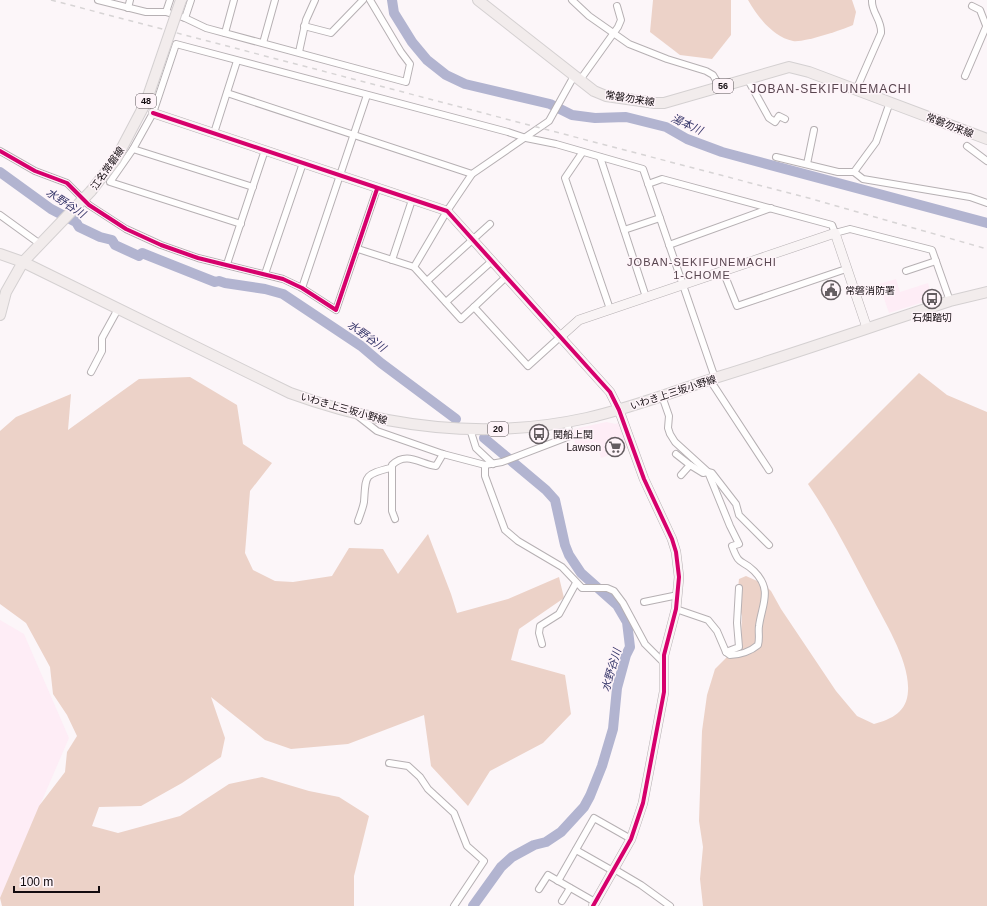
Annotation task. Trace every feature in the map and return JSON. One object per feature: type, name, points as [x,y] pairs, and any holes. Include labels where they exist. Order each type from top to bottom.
[{"type":"main road","name":"江名常磐線","points":[[0,315],[6,292],[23,262],[91,191],[116,159],[146,102],[181,0]]},
{"type":"main road","name":"常磐勿来線","points":[[479,0],[594,91],[606,96],[655,103],[674,100],[789,67],[809,72],[987,139]]},
{"type":"main road","name":"いわき上三坂小野線","points":[[0,254],[23,262],[268,384],[320,404],[356,414],[402,423],[470,429],[536,426],[567,422],[618,410],[950,301],[987,292]]},
{"type":"street","points":[[98,0],[146,12],[166,12],[185,18],[206,28],[406,82],[410,64],[401,52],[370,0]]},
{"type":"street","points":[[128,8],[130,0]]},
{"type":"street","points":[[166,12],[170,0]]},
{"type":"street","points":[[185,18],[191,0]]},
{"type":"street","points":[[225,33],[234,0]]},
{"type":"street","points":[[263,43],[275,0]]},
{"type":"street","points":[[299,52],[304,26],[315,0]]},
{"type":"street","points":[[304,26],[331,33],[363,0]]},
{"type":"street","points":[[572,0],[589,16],[613,34],[646,52],[706,71],[713,76],[720,87]]},
{"type":"street","points":[[856,90],[881,33],[881,27],[872,8],[872,0]]},
{"type":"street","points":[[414,267],[447,211],[472,174],[526,138],[552,118],[563,97],[613,34],[621,20],[617,6]]},
{"type":"street","points":[[965,76],[987,28],[980,10],[972,6]]},
{"type":"street","points":[[241,224],[110,182],[133,149],[153,113],[176,44],[526,138],[556,144],[582,153],[643,169],[683,285],[713,379],[768,470]]},
{"type":"street","points":[[214,134],[237,61]]},
{"type":"street","points":[[747,78],[769,118],[775,122],[779,116],[785,119]]},
{"type":"street","points":[[227,93],[472,174]]},
{"type":"street","points":[[302,288],[367,95]]},
{"type":"street","points":[[854,172],[876,142],[890,102]]},
{"type":"street","points":[[153,113],[377,189],[447,211],[610,392],[644,479],[672,539],[678,566],[678,595],[676,609],[666,646],[663,699],[643,803],[631,839],[594,904],[548,875],[539,889]]},
{"type":"street","points":[[806,164],[814,130]]},
{"type":"street","points":[[967,146],[987,161]]},
{"type":"street","points":[[133,149],[253,187]]},
{"type":"street","points":[[228,264],[265,150]]},
{"type":"street","points":[[0,151],[35,171],[67,183],[83,199],[112,221],[161,245],[198,258],[228,264],[283,279],[302,288],[336,310],[358,249],[377,189]]},
{"type":"street","points":[[582,153],[565,178],[610,309]]},
{"type":"street","points":[[600,157],[646,297]]},
{"type":"street","points":[[776,157],[838,172],[854,172],[864,179],[970,196],[987,203]]},
{"type":"street","points":[[265,274],[303,163]]},
{"type":"street","points":[[648,184],[662,179],[832,225],[867,328]]},
{"type":"street","points":[[392,260],[412,200]]},
{"type":"street","points":[[669,245],[771,208]]},
{"type":"street","points":[[0,214],[40,244]]},
{"type":"street","points":[[624,230],[660,218]]},
{"type":"street","points":[[426,281],[490,224]]},
{"type":"street","points":[[474,307],[528,366],[580,320],[850,229],[932,250],[950,301]]},
{"type":"street","points":[[358,249],[414,267],[461,319],[506,277]]},
{"type":"street","points":[[446,302],[492,261]]},
{"type":"street","points":[[906,271],[936,261]]},
{"type":"street","points":[[723,271],[737,306],[846,269]]},
{"type":"street","points":[[91,372],[102,350],[102,338],[118,309]]},
{"type":"street","points":[[662,396],[670,416],[668,428],[675,442],[708,472],[712,473],[736,504],[739,515],[769,545]]},
{"type":"street","points":[[356,414],[378,431],[443,454],[485,465],[502,462],[570,436],[567,422]]},
{"type":"street","points":[[470,429],[476,448],[492,464]]},
{"type":"street","points":[[358,520],[364,503],[365,481],[373,473],[390,468],[396,461],[407,458],[436,466],[443,454]]},
{"type":"street","points":[[676,454],[703,473],[708,472]]},
{"type":"street","points":[[485,465],[485,476],[505,530],[518,541],[562,567],[582,588],[610,589],[618,595],[645,644],[664,663]]},
{"type":"street","points":[[681,475],[690,465]]},
{"type":"street","points":[[390,468],[392,511],[395,519]]},
{"type":"street","points":[[676,609],[708,620],[717,631],[726,652],[730,655],[737,655],[750,650],[758,644],[760,623],[766,595],[765,589],[756,573],[737,559],[732,546],[740,544],[730,526],[708,472]]},
{"type":"street","points":[[542,644],[538,634],[540,626],[559,614],[576,582]]},
{"type":"street","points":[[726,652],[739,647],[737,623],[739,588]]},
{"type":"street","points":[[644,602],[678,595]]},
{"type":"street","points":[[388,763],[408,766],[416,773],[428,789],[454,813],[467,846],[484,861],[454,906]]},
{"type":"street","points":[[558,881],[594,818],[631,839]]},
{"type":"street","points":[[576,850],[641,885],[670,906]]},
{"type":"street","points":[[562,901],[570,888]]},
{"type":"shaded area","points":[[653,0],[731,0],[731,35],[712,59],[680,55],[650,32]]},
{"type":"shaded area","points":[[748,0],[852,0],[856,12],[853,25],[832,33],[793,41],[779,35],[766,25]]},
{"type":"shaded area","points":[[896,279],[900,292],[928,283],[933,299],[889,313],[879,284]]},
{"type":"shaded area","points":[[919,373],[947,395],[987,412],[987,906],[703,906],[700,879],[703,847],[699,821],[702,731],[707,695],[715,669],[734,650],[741,635],[742,616],[737,597],[739,579],[746,576],[764,584],[771,591],[781,609],[836,691],[857,716],[874,724],[887,720],[897,714],[905,704],[908,691],[908,679],[901,654],[841,538],[808,484]]},
{"type":"shaded area","points":[[190,377],[237,405],[243,444],[272,463],[250,491],[245,553],[253,570],[275,581],[293,582],[332,576],[349,548],[383,549],[398,574],[428,534],[457,613],[508,599],[559,577],[564,598],[519,629],[511,660],[565,675],[571,714],[543,743],[490,771],[468,806],[431,766],[424,715],[348,744],[291,749],[265,740],[211,697],[225,738],[221,757],[182,783],[141,806],[99,807],[92,826],[118,833],[180,816],[229,784],[262,777],[309,791],[339,797],[369,816],[354,876],[354,906],[2,906],[0,898],[39,806],[65,772],[67,752],[77,736],[67,715],[53,694],[50,667],[26,623],[0,604],[0,431],[16,417],[71,394],[68,430],[139,379]]},
{"type":"shaded area","points":[[606,422],[616,424],[620,422],[629,448],[601,458],[596,442],[575,446],[574,429]]},
{"type":"shaded area","points":[[0,620],[24,634],[69,738],[0,898]]},
{"type":"waterway","name":"湯本川","points":[[392,0],[394,13],[412,42],[427,60],[446,75],[465,84],[550,104],[572,115],[595,118],[626,117],[666,127],[687,139],[722,152],[987,223]]},
{"type":"waterway","name":"水野谷川","points":[[0,172],[51,209],[76,222],[79,227],[100,237],[112,240],[115,245],[139,256],[142,253],[215,282],[219,281],[265,289],[283,294],[361,346],[381,363],[456,419]]},
{"type":"waterway","name":"水野谷川","points":[[473,906],[501,867],[512,857],[534,845],[546,842],[561,832],[584,807],[602,766],[613,729],[617,688],[626,655],[630,647],[627,622],[617,605],[581,573],[569,555],[565,545],[555,500],[546,490],[484,438]]},
{"type":"railway","points":[[51,0],[812,199],[987,249]]},
{"type":"cycle path","points":[[153,113],[447,211],[610,392],[619,410],[644,479],[672,539],[676,552],[679,577],[676,609],[664,655],[664,692],[643,803],[631,839],[593,906]]},
{"type":"cycle path","points":[[0,151],[35,171],[67,183],[89,205],[126,229],[161,245],[198,258],[283,279],[302,288],[336,310],[377,189]]},
{"type":"place","name":"常磐消防署","points":[[831,290]]},
{"type":"place","name":"石畑踏切","points":[[932,299]]},
{"type":"place","name":"関船上関","points":[[539,434]]},
{"type":"place","name":"Lawson","points":[[615,447]]},
{"type":"district","name":"JOBAN-SEKIFUNEMACHI","points":[[831,89]]},
{"type":"district","name":"JOBAN-SEKIFUNEMACHI 1-CHOME","points":[[702,268]]}]
